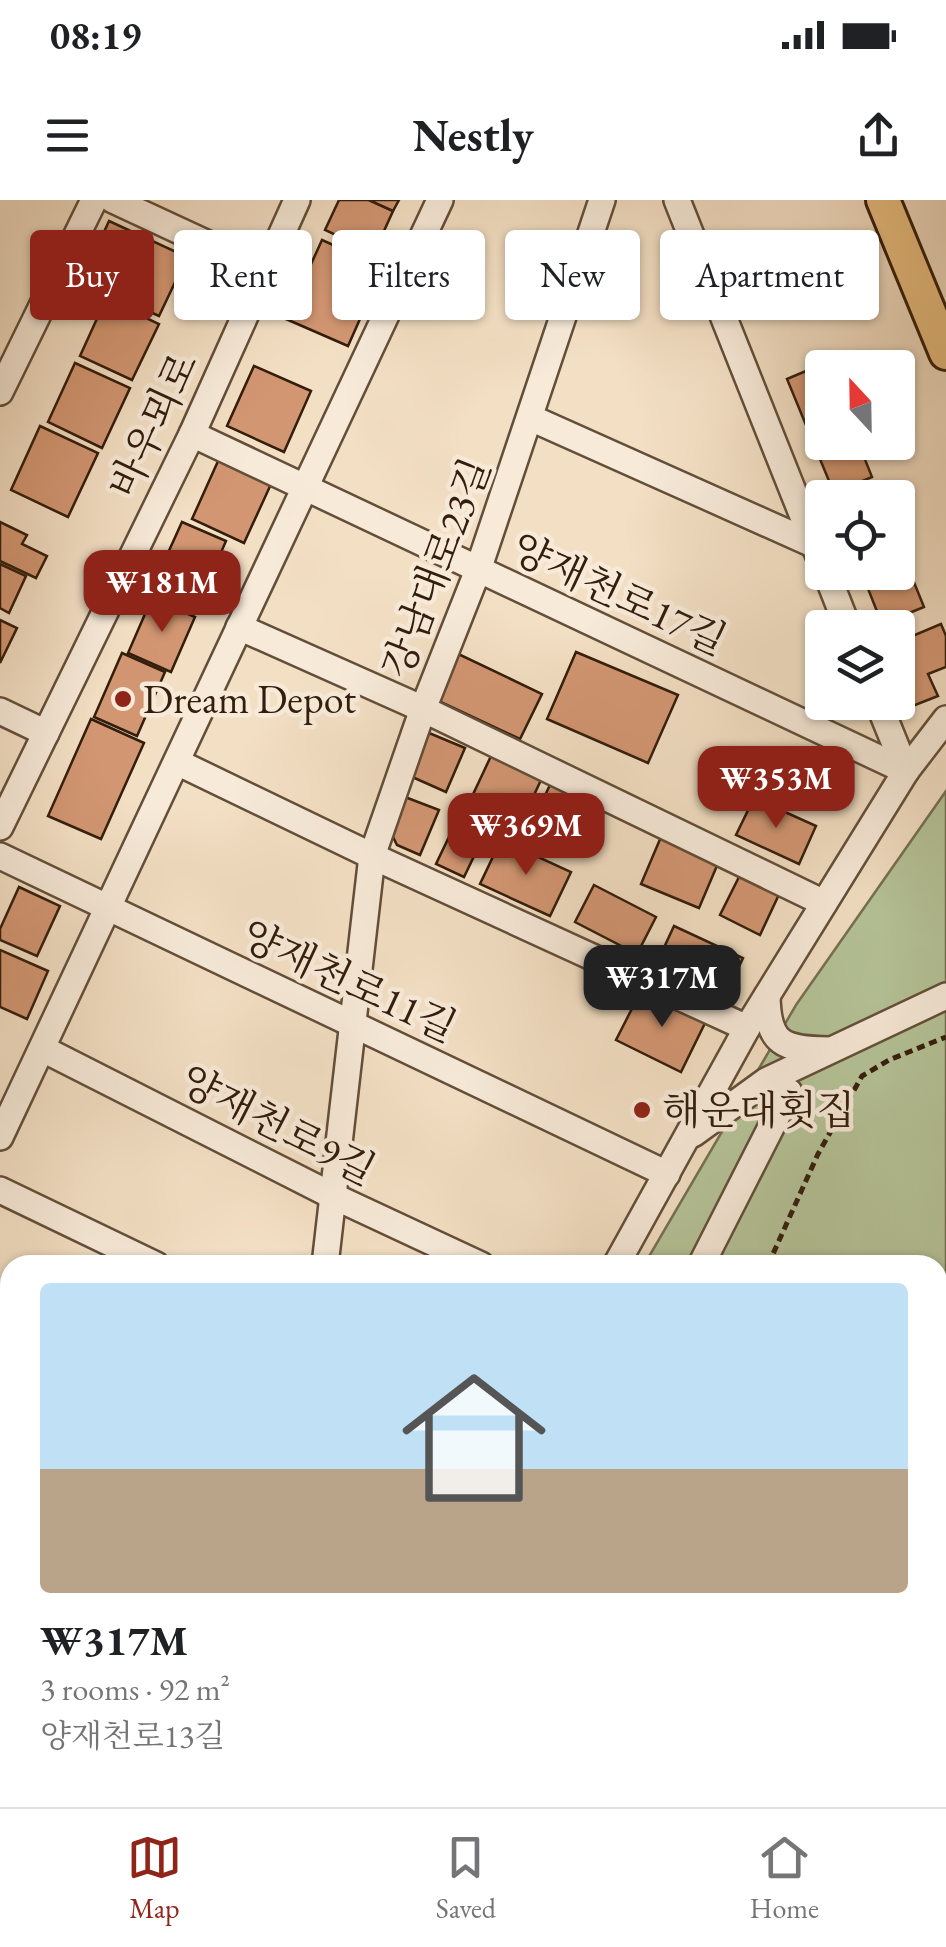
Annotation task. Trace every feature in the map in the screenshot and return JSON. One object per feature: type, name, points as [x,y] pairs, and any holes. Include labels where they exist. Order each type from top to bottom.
[{"type":"main road","points":[[883,200],[946,353]]},
{"type":"street","points":[[0,392],[11,342],[94,200]]},
{"type":"street","points":[[113,200],[179,230]]},
{"type":"street","name":"바우뫼로","points":[[284,230],[297,200]]},
{"type":"street","points":[[0,1137],[440,200]]},
{"type":"street","name":"강남대로23길","points":[[326,1255],[372,856],[423,709],[478,570],[602,200]]},
{"type":"street","points":[[677,200],[805,521]]},
{"type":"street","name":"바우뫼로","points":[[0,827],[243,320]]},
{"type":"street","points":[[531,418],[805,548]]},
{"type":"street","name":"양재천로17길","points":[[192,434],[906,771]]},
{"type":"street","points":[[239,627],[423,709],[824,903]]},
{"type":"street","points":[[0,711],[46,733]]},
{"type":"street","points":[[622,1255],[767,996],[906,771],[946,719]]},
{"type":"street","points":[[885,720],[906,771]]},
{"type":"street","points":[[177,762],[748,1028]]},
{"type":"street","name":"양재천로11길","points":[[0,856],[667,1174]]},
{"type":"street","points":[[767,996],[772,1034],[782,1043],[795,1049],[834,1050]]},
{"type":"street","points":[[685,1140],[766,1081],[946,996]]},
{"type":"street","name":"양재천로9길","points":[[43,1049],[333,1196],[460,1255]]},
{"type":"street","points":[[706,1255],[789,1092]]},
{"type":"street","points":[[0,1190],[119,1255]]},
{"type":"path","points":[[773,1255],[818,1154],[862,1076],[888,1060],[946,1037]]},
{"type":"shaded area","points":[[946,791],[946,1255],[650,1255],[796,1005]]},
{"type":"building","points":[[339,200],[369,200],[393,211],[384,230],[332,230],[332,233],[325,230]]},
{"type":"building","points":[[369,200],[399,200],[393,211]]},
{"type":"building","points":[[109,221],[128,230],[105,230]]},
{"type":"building","points":[[322,240],[332,244],[332,320],[360,320],[348,346],[288,320],[312,320],[312,262]]},
{"type":"building","points":[[154,242],[174,251],[174,284],[159,316],[154,314]]},
{"type":"building","points":[[96,320],[151,320],[159,324],[132,380],[80,356]]},
{"type":"building","points":[[75,363],[130,388],[102,448],[48,422]]},
{"type":"building","points":[[254,366],[311,391],[284,452],[227,426]]},
{"type":"building","points":[[805,371],[805,423],[787,379]]},
{"type":"building","points":[[40,426],[98,453],[68,517],[11,490]]},
{"type":"building","points":[[219,459],[272,482],[244,543],[192,519]]},
{"type":"building","points":[[820,460],[865,460],[872,477],[865,480],[829,480]]},
{"type":"building","points":[[0,522],[27,535],[22,544],[47,556],[36,578],[0,561]]},
{"type":"building","points":[[182,522],[226,541],[198,605],[153,586]]},
{"type":"building","points":[[0,564],[26,576],[9,613],[0,608]]},
{"type":"building","points":[[915,585],[924,607],[915,611],[876,610],[869,590],[915,590]]},
{"type":"building","points":[[152,598],[195,617],[171,672],[128,653]]},
{"type":"building","points":[[0,620],[17,628],[0,663]]},
{"type":"building","points":[[941,624],[946,636],[946,667],[928,674],[938,696],[915,705],[915,635]]},
{"type":"building","points":[[452,651],[542,694],[520,739],[430,697]]},
{"type":"building","points":[[576,652],[678,695],[648,763],[547,719]]},
{"type":"building","points":[[122,653],[165,672],[137,736],[94,717]]},
{"type":"building","points":[[91,719],[144,743],[101,839],[48,816]]},
{"type":"building","points":[[429,733],[465,748],[446,792],[410,776]]},
{"type":"building","points":[[491,756],[541,780],[519,827],[469,803]]},
{"type":"building","points":[[550,785],[602,810],[579,856],[528,831]]},
{"type":"building","points":[[405,797],[439,810],[420,855],[397,845],[388,827]]},
{"type":"building","points":[[754,798],[816,826],[799,864],[736,835]]},
{"type":"building","points":[[460,814],[488,827],[464,877],[436,864]]},
{"type":"building","points":[[661,837],[719,861],[699,908],[641,884]]},
{"type":"building","points":[[501,840],[571,872],[550,916],[480,884]]},
{"type":"building","points":[[743,869],[782,888],[760,935],[720,915]]},
{"type":"building","points":[[594,885],[656,917],[637,954],[575,922]]},
{"type":"building","points":[[19,887],[60,906],[37,956],[0,940],[0,929]]},
{"type":"building","points":[[674,926],[743,958],[724,998],[655,967]]},
{"type":"building","points":[[0,950],[48,971],[27,1019],[0,1007]]},
{"type":"building","points":[[643,987],[707,1019],[681,1072],[616,1040]]},
{"type":"place","name":"Dream Depot","points":[[123,699]]},
{"type":"place","name":"해운대횟집","points":[[642,1110]]}]
